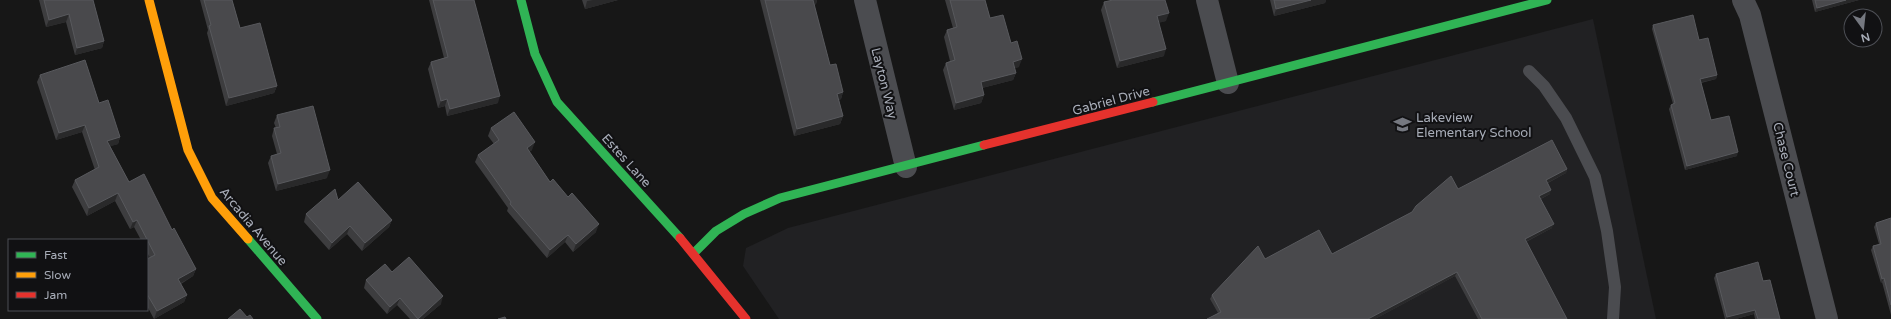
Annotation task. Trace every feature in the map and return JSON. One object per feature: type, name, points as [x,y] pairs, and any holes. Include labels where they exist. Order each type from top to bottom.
[{"type":"street","name":"Arcadia Avenue","points":[[149,0],[188,150],[212,198],[317,319]]},
{"type":"street","name":"Estes Lane","points":[[521,0],[535,54],[557,102],[694,253],[746,319]]},
{"type":"street","name":"Layton Way","points":[[865,0],[906,167]]},
{"type":"street","points":[[1207,0],[1228,83]]},
{"type":"street","name":"Gabriel Drive","points":[[694,253],[716,231],[744,214],[780,198],[906,167],[1228,83],[1513,4],[1547,0]]},
{"type":"street","name":"Chase Court","points":[[1743,0],[1750,15],[1827,319]]},
{"type":"lane","points":[[1529,71],[1544,86],[1566,118],[1595,177],[1607,231],[1615,287],[1613,319]]},
{"type":"shaded area","name":"Lakeview Elementary School","points":[[1593,19],[1656,319],[779,319],[743,266],[746,248],[788,228]]},
{"type":"building","points":[[44,0],[93,0],[104,41],[77,48],[69,14],[49,20]]},
{"type":"building","points":[[204,0],[232,0],[240,28],[260,23],[277,86],[229,98],[209,26],[211,25]]},
{"type":"building","points":[[433,0],[474,0],[500,96],[450,109],[447,99],[441,101],[431,62],[448,57]]},
{"type":"building","points":[[765,0],[813,0],[830,65],[836,64],[843,92],[837,94],[843,116],[797,129]]},
{"type":"building","points":[[950,0],[985,0],[990,18],[1003,15],[1011,43],[1017,41],[1022,59],[1013,62],[1016,73],[981,82],[984,95],[956,103],[946,63],[955,60],[947,30],[957,27]]},
{"type":"building","points":[[1113,0],[1165,0],[1169,13],[1157,16],[1166,49],[1120,61],[1104,2]]},
{"type":"building","points":[[1274,0],[1311,0],[1276,9]]},
{"type":"building","points":[[1815,0],[1846,0],[1817,8]]},
{"type":"building","points":[[1693,15],[1699,40],[1708,38],[1717,75],[1700,79],[1711,120],[1729,116],[1738,152],[1687,166],[1671,105],[1675,103],[1653,25]]},
{"type":"building","points":[[85,60],[99,103],[108,100],[120,137],[107,141],[129,182],[144,174],[172,230],[174,228],[196,269],[178,279],[187,295],[157,311],[148,296],[148,258],[155,255],[148,239],[137,220],[133,222],[118,193],[89,208],[75,180],[99,167],[85,125],[59,133],[40,75]]},
{"type":"building","points":[[313,106],[330,170],[278,184],[271,156],[281,153],[274,128],[280,127],[277,115]]},
{"type":"building","points":[[514,112],[535,142],[527,148],[550,182],[553,179],[568,197],[572,193],[599,224],[576,244],[568,235],[550,250],[510,204],[511,202],[478,155],[499,140],[491,128]]},
{"type":"building","points":[[1552,140],[1567,169],[1546,180],[1551,190],[1539,196],[1554,224],[1525,239],[1567,319],[1482,319],[1457,272],[1368,319],[1207,319],[1221,312],[1212,295],[1258,246],[1265,259],[1319,230],[1332,254],[1412,212],[1416,206],[1451,176],[1458,189]]},
{"type":"building","points":[[358,182],[392,220],[365,243],[350,226],[332,243],[306,214],[335,189],[338,200]]},
{"type":"building","points":[[1891,218],[1891,305],[1873,246],[1881,244],[1876,223]]},
{"type":"building","points":[[409,257],[443,296],[418,319],[400,298],[390,307],[366,280],[385,264],[392,272]]},
{"type":"building","points":[[1758,262],[1763,281],[1770,280],[1780,319],[1758,319],[1755,310],[1727,317],[1716,274]]},
{"type":"building","points":[[240,309],[247,317],[250,315],[253,319],[228,319]]},
{"type":"traffic: fast","points":[[521,0],[535,54],[557,102],[680,238]]},
{"type":"traffic: fast","points":[[1153,102],[1547,0]]},
{"type":"traffic: fast","points":[[694,253],[716,231],[744,214],[780,198],[984,145]]},
{"type":"traffic: fast","points":[[248,239],[317,319]]},
{"type":"traffic: slow","points":[[149,0],[188,150],[212,198],[248,239]]},
{"type":"traffic: jam","points":[[984,145],[1153,102]]},
{"type":"traffic: jam","points":[[680,238],[746,319]]},
{"type":"place","name":"Lakeview Elementary School","points":[[1403,124]]}]
